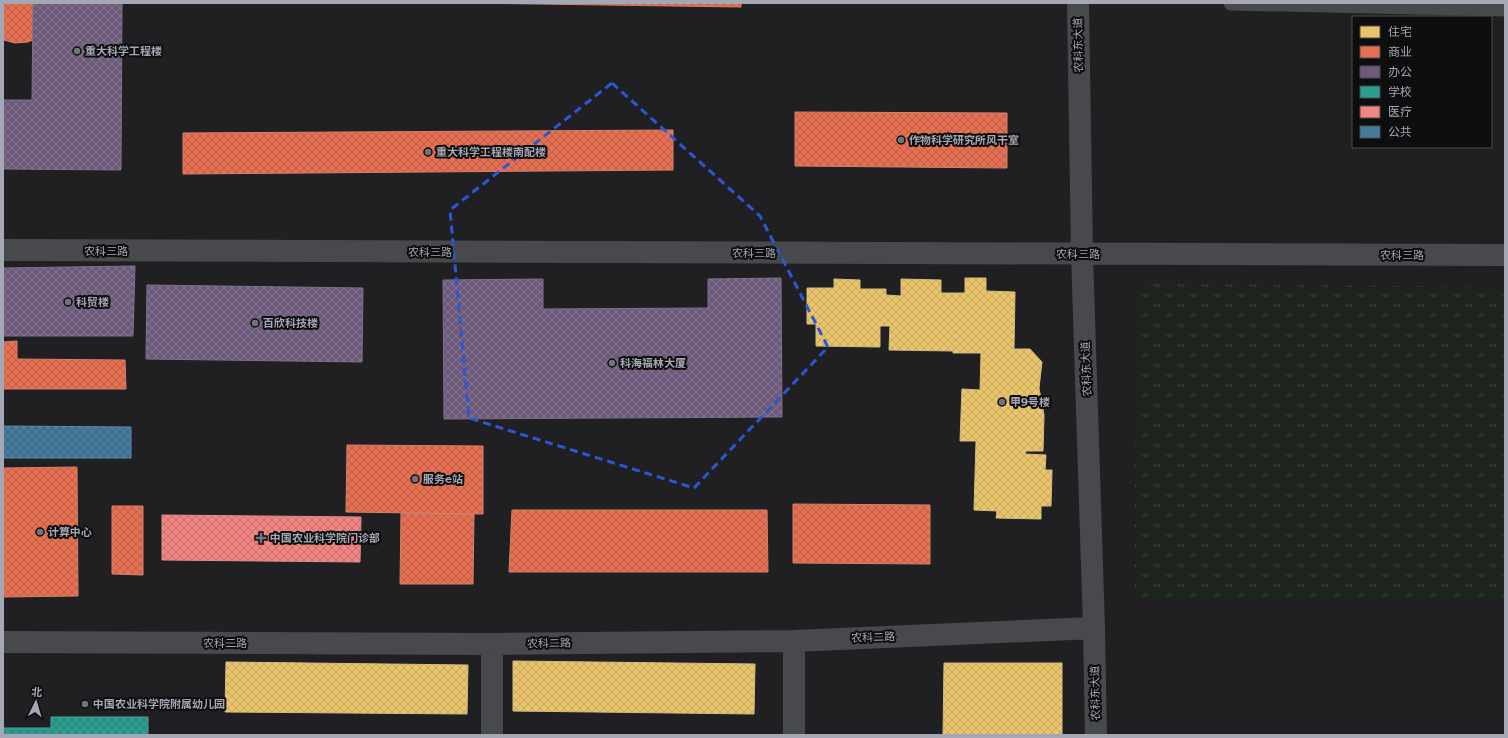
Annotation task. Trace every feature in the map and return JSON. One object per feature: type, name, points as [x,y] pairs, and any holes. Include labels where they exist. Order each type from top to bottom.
[{"type":"street","name":"农科东大道","points":[[1078,3],[1082,254],[1096,735]]},
{"type":"street","name":"农科三路","points":[[3,250],[1505,255]]},
{"type":"street","name":"农科二路","points":[[3,642],[492,644],[794,641],[1094,628]]},
{"type":"street","points":[[794,641],[794,735]]},
{"type":"street","points":[[492,644],[492,735]]},
{"type":"lane","points":[[1231,3],[1505,9]]},
{"type":"highlighted area","points":[[612,83],[760,216],[828,347],[694,488],[469,418],[450,210]]},
{"type":"shaded area","points":[[3,3],[1505,3],[1505,735],[3,735]]},
{"type":"green space","points":[[1137,283],[1505,287],[1505,602],[1134,598]]},
{"type":"building: 住宅","name":"甲9号楼","points":[[965,278],[986,278],[986,291],[1015,292],[1014,349],[1030,349],[1042,362],[1039,388],[1044,415],[1043,451],[1026,451],[1025,454],[1046,455],[1045,470],[1052,470],[1051,506],[1041,506],[1041,519],[996,518],[997,511],[974,510],[976,441],[960,441],[962,389],[980,390],[981,353],[953,353],[953,351],[889,350],[890,326],[880,326],[880,347],[816,346],[816,324],[807,324],[807,288],[834,288],[834,279],[860,280],[860,289],[886,289],[886,295],[901,296],[901,279],[941,280],[941,293],[965,293]]},
{"type":"building: 住宅","points":[[513,661],[755,664],[754,714],[513,711]]},
{"type":"building: 住宅","points":[[226,662],[468,665],[467,714],[225,712]]},
{"type":"building: 住宅","points":[[944,663],[1062,663],[1062,735],[943,735]]},
{"type":"building: 商业","points":[[3,3],[55,3],[53,18],[48,29],[39,37],[28,42],[15,43],[4,40]]},
{"type":"building: 商业","points":[[468,3],[741,3],[741,7]]},
{"type":"building: 商业","name":"作物科学研究所风干室","points":[[795,112],[1007,113],[1007,168],[795,166]]},
{"type":"building: 商业","name":"重大科学工程楼南配楼","points":[[673,130],[673,170],[183,174],[183,133]]},
{"type":"building: 商业","points":[[17,341],[17,359],[125,360],[126,389],[3,389],[3,342]]},
{"type":"building: 商业","name":"服务e站","points":[[347,445],[483,446],[483,514],[346,512]]},
{"type":"building: 商业","name":"计算中心","points":[[77,467],[78,596],[3,597],[3,468]]},
{"type":"building: 商业","points":[[793,504],[930,505],[930,564],[793,563]]},
{"type":"building: 商业","points":[[112,506],[143,506],[143,575],[112,574]]},
{"type":"building: 商业","points":[[512,510],[767,510],[768,572],[509,572]]},
{"type":"building: 商业","points":[[401,513],[474,514],[473,584],[400,584]]},
{"type":"building: 办公","name":"重大科学工程楼","points":[[33,3],[122,3],[121,170],[3,169],[3,100],[32,100]]},
{"type":"building: 办公","name":"科贸楼","points":[[135,266],[133,336],[3,336],[3,268]]},
{"type":"building: 办公","name":"科海福林大厦","points":[[781,278],[782,417],[444,419],[443,280],[543,279],[543,309],[708,308],[708,279]]},
{"type":"building: 办公","name":"百欣科技楼","points":[[147,285],[363,288],[362,362],[146,359]]},
{"type":"building: 学校","points":[[51,717],[148,717],[148,735],[3,735],[3,728],[51,728]]},
{"type":"building: 医疗","name":"中国农业科学院门诊部","points":[[162,515],[361,517],[360,562],[162,560]]},
{"type":"building: 公共","points":[[3,426],[131,427],[131,458],[3,458]]},
{"type":"place","name":"重大科学工程楼","points":[[77,51]]},
{"type":"place","name":"作物科学研究所风干室","points":[[901,140]]},
{"type":"place","name":"重大科学工程楼南配楼","points":[[428,152]]},
{"type":"place","name":"科贸楼","points":[[68,302]]},
{"type":"place","name":"百欣科技楼","points":[[255,323]]},
{"type":"place","name":"科海福林大厦","points":[[612,363]]},
{"type":"place","name":"甲9号楼","points":[[1002,402]]},
{"type":"place","name":"服务e站","points":[[415,479]]},
{"type":"place","name":"计算中心","points":[[40,532]]},
{"type":"place","name":"中国农业科学院门诊部","points":[[261,538]]},
{"type":"place","name":"中国农业科学院附属幼儿园","points":[[85,704]]}]
